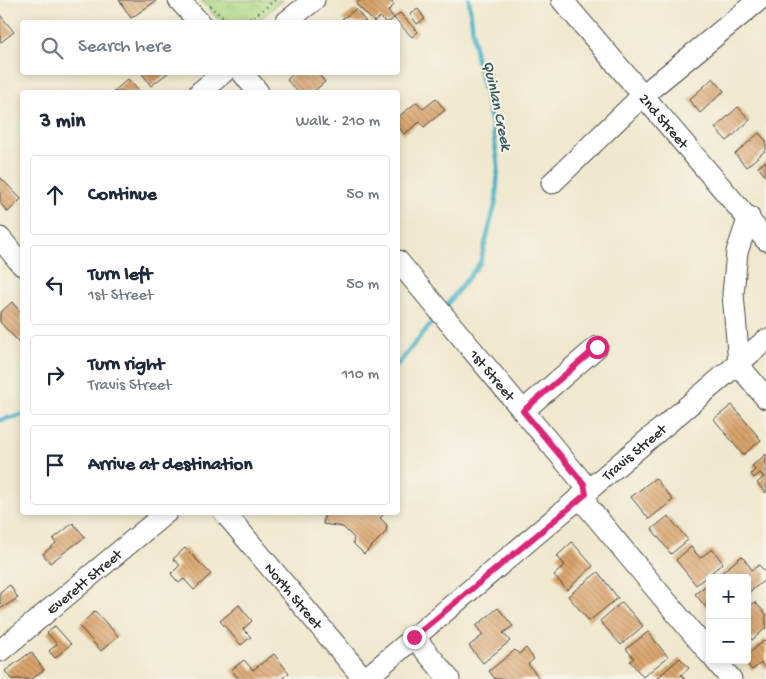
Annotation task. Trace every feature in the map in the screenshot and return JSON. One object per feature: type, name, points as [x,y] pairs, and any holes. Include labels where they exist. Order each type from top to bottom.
[{"type":"street","points":[[179,0],[204,13]]},
{"type":"street","points":[[289,20],[314,0]]},
{"type":"street","name":"2nd Street","points":[[562,0],[766,240]]},
{"type":"street","points":[[552,183],[642,96],[759,0]]},
{"type":"street","points":[[202,90],[220,75]]},
{"type":"street","points":[[244,75],[256,90]]},
{"type":"street","points":[[749,218],[737,252],[733,294],[739,363],[766,398]]},
{"type":"street","name":"1st Street","points":[[400,263],[584,484],[588,506],[706,649]]},
{"type":"street","name":"Travis Street","points":[[364,679],[586,494],[766,340]]},
{"type":"street","points":[[523,411],[597,347]]},
{"type":"street","name":"Everett Street","points":[[0,650],[163,515]]},
{"type":"street","name":"North Street","points":[[227,515],[364,679]]},
{"type":"street","points":[[414,637],[449,679]]},
{"type":"street","points":[[718,664],[731,679]]},
{"type":"path","points":[[250,20],[274,0]]},
{"type":"path","points":[[204,13],[222,15],[235,20]]},
{"type":"green space","points":[[201,0],[282,0],[259,20],[218,20]]},
{"type":"building","points":[[119,0],[155,0],[156,1],[131,18]]},
{"type":"building","points":[[361,0],[390,0],[394,5],[388,11],[394,18],[392,20],[383,20],[380,17],[376,20],[372,20],[356,4]]},
{"type":"building","points":[[356,9],[364,20],[343,20]]},
{"type":"building","points":[[418,9],[425,19],[417,24],[410,14]]},
{"type":"building","points":[[400,13],[418,32],[412,37],[400,24],[400,20],[394,18]]},
{"type":"building","points":[[0,15],[14,32],[1,42],[0,40]]},
{"type":"building","points":[[143,75],[165,75],[151,86]]},
{"type":"building","points":[[292,75],[319,75],[325,82],[315,90],[296,90],[287,80]]},
{"type":"building","points":[[713,78],[724,91],[700,113],[689,100]]},
{"type":"building","points":[[128,79],[138,90],[115,90]]},
{"type":"building","points":[[436,99],[445,110],[424,127],[420,122],[404,134],[400,129],[400,115],[417,102],[423,109]]},
{"type":"building","points":[[738,107],[750,120],[727,141],[715,128]]},
{"type":"building","points":[[759,133],[766,141],[766,150],[746,167],[735,154]]},
{"type":"building","points":[[766,161],[766,177],[758,167]]},
{"type":"building","points":[[0,177],[20,200],[8,212],[0,203]]},
{"type":"building","points":[[12,302],[20,312],[20,339],[18,341],[0,322],[0,313]]},
{"type":"building","points":[[732,405],[761,440],[743,455],[714,419]]},
{"type":"building","points":[[766,454],[766,493],[757,483],[764,477],[760,473],[754,478],[751,474],[755,470],[752,466]]},
{"type":"building","points":[[655,478],[673,500],[649,519],[631,497]]},
{"type":"building","points":[[324,515],[383,515],[380,518],[387,525],[386,532],[364,554],[353,543],[354,538],[343,527],[323,524]]},
{"type":"building","points":[[668,516],[688,540],[671,554],[652,529]]},
{"type":"building","points":[[73,523],[85,537],[50,563],[43,554],[56,543],[53,539]]},
{"type":"building","points":[[572,542],[593,566],[567,590],[554,575],[565,565],[557,556]]},
{"type":"building","points":[[691,547],[700,558],[712,549],[723,563],[710,574],[706,574],[706,577],[696,585],[676,560]]},
{"type":"building","points":[[185,548],[211,574],[194,590],[184,579],[179,583],[171,574],[180,565],[173,559]]},
{"type":"building","points":[[742,556],[752,570],[759,565],[766,573],[766,579],[751,591],[751,574],[720,574]]},
{"type":"building","points":[[598,572],[618,598],[589,621],[568,596]]},
{"type":"building","points":[[10,585],[18,598],[0,609],[0,592]]},
{"type":"building","points":[[706,585],[706,607],[695,594]]},
{"type":"building","points":[[622,602],[643,626],[621,645],[600,621]]},
{"type":"building","points":[[755,602],[766,614],[766,628],[752,640],[751,639],[751,606]]},
{"type":"building","points":[[239,605],[252,621],[243,629],[251,637],[241,645],[220,621]]},
{"type":"building","points":[[498,608],[513,626],[503,633],[510,641],[483,663],[469,646],[483,635],[476,626]]},
{"type":"building","points":[[95,611],[118,636],[101,651],[79,626]]},
{"type":"building","points":[[55,626],[71,644],[55,658],[49,651],[57,644],[47,633]]},
{"type":"building","points":[[648,632],[668,657],[643,677],[630,661],[634,658],[626,649]]},
{"type":"building","points":[[766,639],[766,669],[761,663],[752,670],[747,664],[751,664],[751,652]]},
{"type":"building","points":[[526,648],[534,659],[528,664],[540,679],[495,679],[489,671],[515,650],[519,654]]},
{"type":"building","points":[[31,652],[44,670],[31,679],[11,679],[5,671]]},
{"type":"building","points":[[274,654],[289,673],[281,679],[239,679],[231,670],[244,660],[253,670]]},
{"type":"building","points":[[680,658],[689,668],[681,675],[685,679],[656,679]]},
{"type":"waterway","name":"Quinlan Creek","points":[[444,308],[480,263],[496,201],[498,165],[492,123],[476,57],[469,0]]},
{"type":"waterway","name":"Quinlan Creek","points":[[400,362],[437,316]]},
{"type":"waterway","name":"Quinlan Creek","points":[[0,420],[20,415]]},
{"type":"route","points":[[414,637],[586,494],[584,484],[523,411],[597,347]]}]
